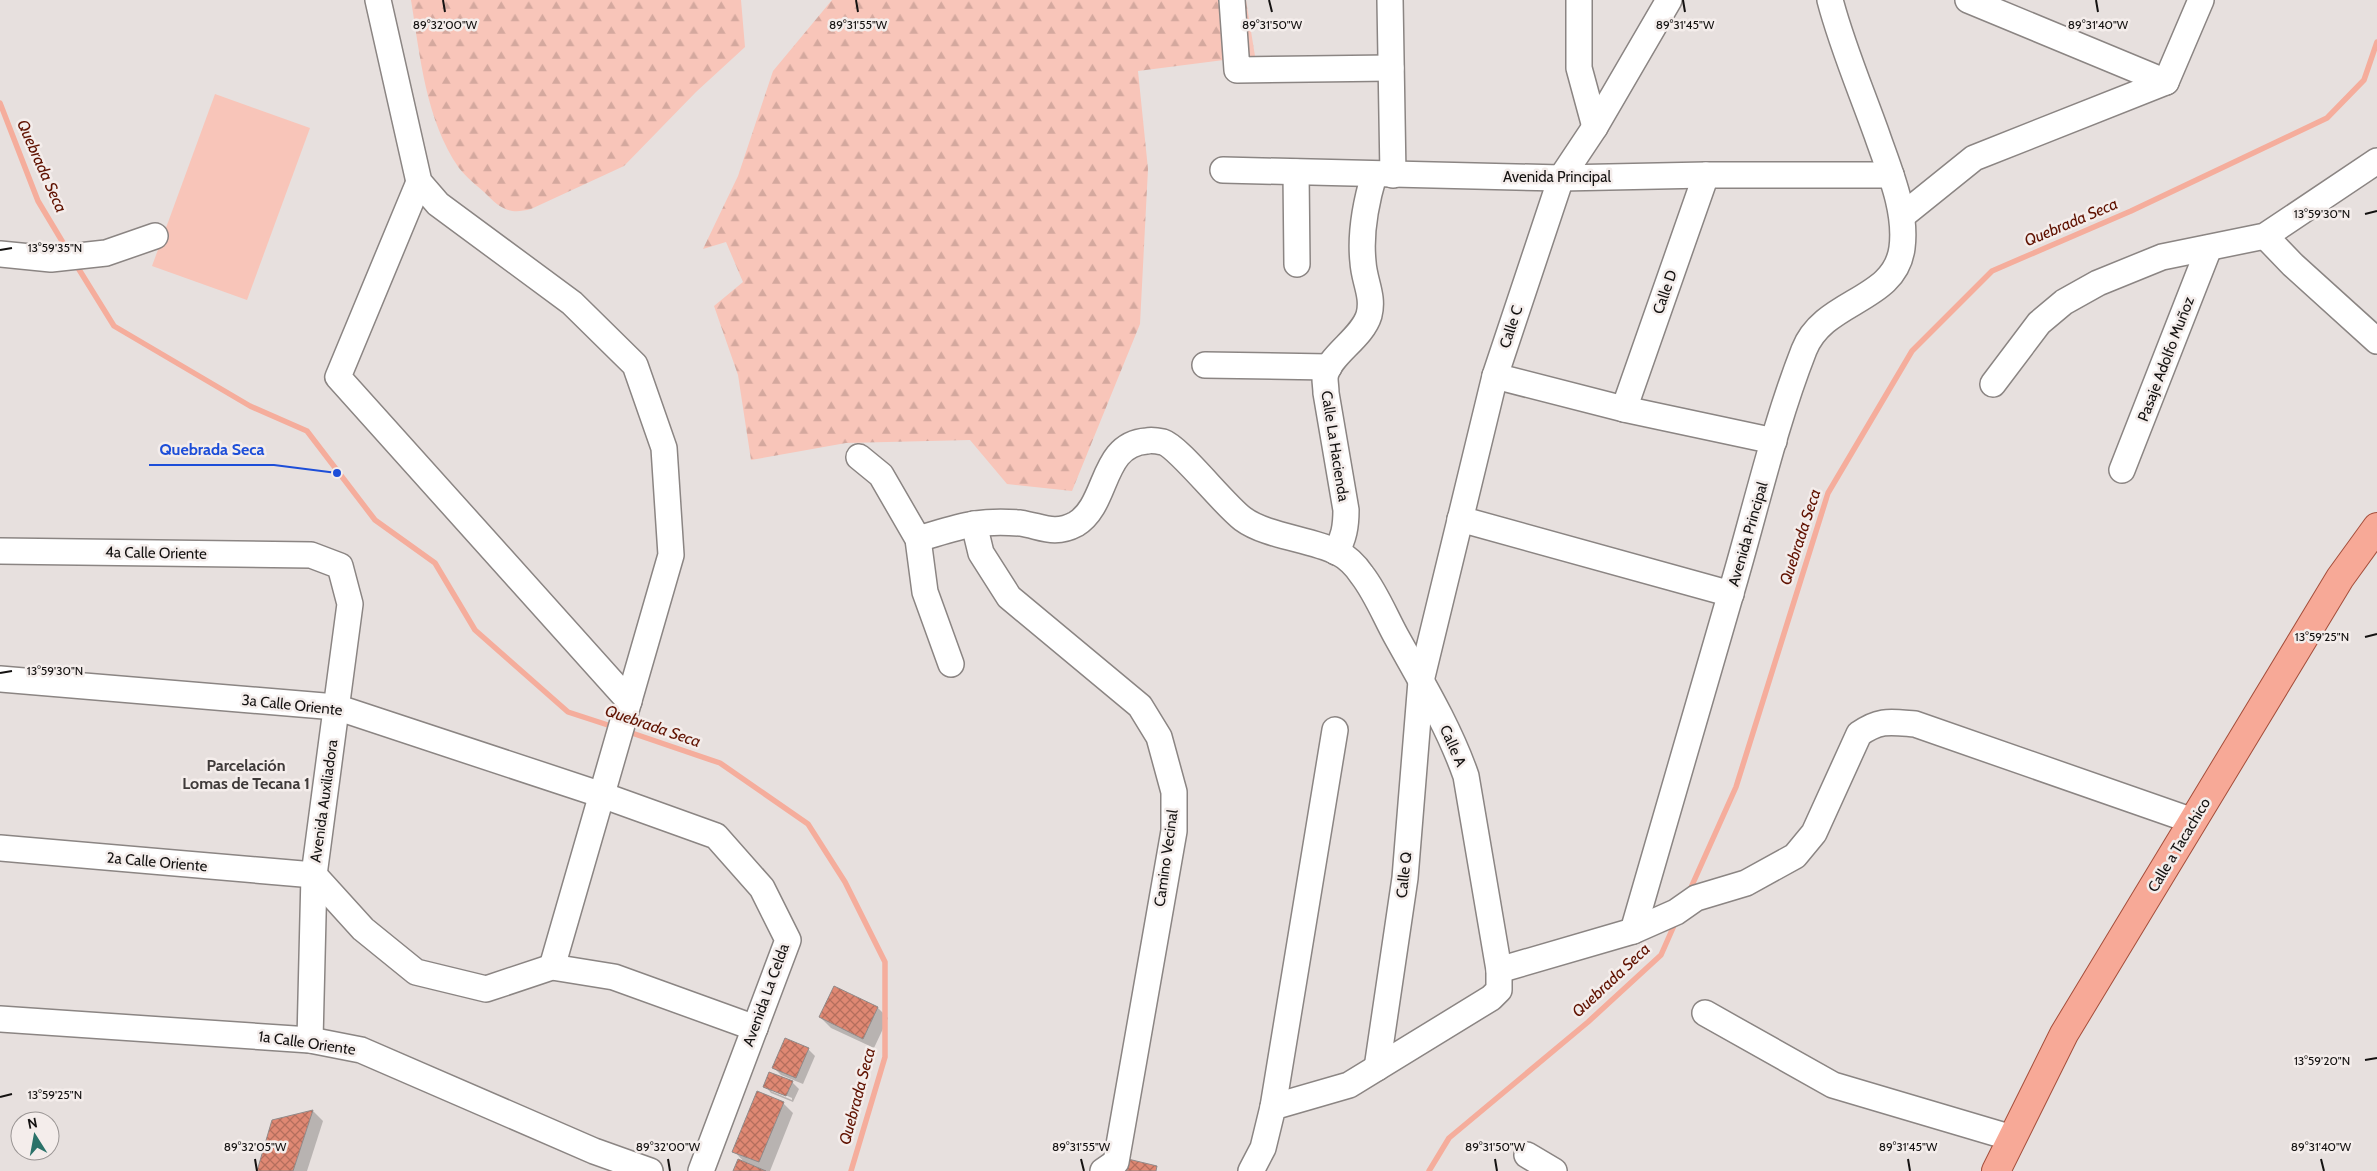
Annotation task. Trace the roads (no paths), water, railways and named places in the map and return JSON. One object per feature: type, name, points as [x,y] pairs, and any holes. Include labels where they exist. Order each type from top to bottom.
[{"type":"main road","name":"Calle a Tacachico","points":[[1996,1171],[2064,1034],[2340,578],[2377,527]]},
{"type":"street","points":[[378,0],[419,182],[438,204],[572,303],[635,365],[664,448],[671,555],[552,966]]},
{"type":"street","points":[[1232,0],[1237,70],[1391,68]]},
{"type":"street","points":[[1205,365],[1329,367],[1363,329],[1369,315],[1370,288],[1362,263],[1365,206],[1384,175],[1391,68],[1390,0]]},
{"type":"street","points":[[1578,0],[1579,68],[1595,127]]},
{"type":"street","name":"Calle C","points":[[1421,681],[1495,376],[1561,178],[1595,127],[1670,0]]},
{"type":"street","name":"Avenida Principal","points":[[1633,931],[1774,441],[1805,349],[1814,330],[1834,313],[1880,287],[1896,268],[1902,248],[1902,216],[1891,175],[1830,0]]},
{"type":"street","points":[[1968,0],[2166,82]]},
{"type":"street","points":[[1902,216],[1974,158],[2166,82],[2201,0]]},
{"type":"street","points":[[1993,384],[2039,324],[2064,302],[2098,283],[2162,257],[2265,236],[2377,161]]},
{"type":"street","name":"Avenida Principal","points":[[1222,170],[1561,178],[1706,175],[1891,175]]},
{"type":"street","points":[[1296,172],[1297,264]]},
{"type":"street","name":"Calle D","points":[[1624,409],[1706,175]]},
{"type":"street","points":[[419,182],[338,377],[629,701]]},
{"type":"street","points":[[0,254],[51,259],[106,253],[155,236]]},
{"type":"street","points":[[2265,236],[2293,265],[2375,332]]},
{"type":"street","name":"Pasaje Adolfo Muñoz","points":[[2122,470],[2210,248]]},
{"type":"street","name":"Calle La Hacienda","points":[[1329,367],[1325,377],[1326,393],[1333,426],[1346,524],[1343,539],[1336,552]]},
{"type":"street","points":[[1495,376],[1624,409],[1774,441]]},
{"type":"street","points":[[918,539],[974,524],[1021,523],[1037,529],[1055,530],[1076,523],[1090,508],[1117,455],[1130,444],[1148,441],[1163,442],[1174,449],[1218,497],[1244,520],[1278,534],[1336,552]]},
{"type":"street","points":[[859,457],[881,475],[918,539],[925,592],[951,664]]},
{"type":"street","points":[[1460,519],[1731,594]]},
{"type":"street","name":"Camino Vecinal","points":[[974,524],[981,553],[1009,598],[1140,706],[1160,737],[1174,792],[1174,830],[1116,1162],[1103,1171]]},
{"type":"street","name":"4a Calle Oriente","points":[[0,551],[311,555]]},
{"type":"street","name":"Calle A","points":[[1336,552],[1349,560],[1363,576],[1456,749],[1466,776],[1499,970]]},
{"type":"street","name":"Avenida Auxiliadora","points":[[310,1040],[314,876],[350,604],[340,566],[311,555]]},
{"type":"street","name":"3a Calle Oriente","points":[[0,679],[336,706],[602,795]]},
{"type":"street","name":"Calle Q","points":[[1377,1068],[1405,878],[1421,681]]},
{"type":"street","points":[[1273,1107],[1350,1085],[1491,998],[1499,990],[1499,970],[1633,931],[1676,912],[1696,898],[1746,883],[1795,856],[1814,834],[1859,734],[1873,724],[1892,722],[1915,724],[2193,821]]},
{"type":"street","points":[[1252,1171],[1263,1148],[1273,1107],[1335,730]]},
{"type":"street","name":"Avenida La Celda","points":[[602,795],[716,836],[762,888],[788,940],[701,1171]]},
{"type":"street","name":"2a Calle Oriente","points":[[0,848],[314,876]]},
{"type":"street","points":[[314,876],[363,929],[416,972],[486,989],[552,966],[614,977],[755,1028]]},
{"type":"street","points":[[1705,1013],[1833,1085],[2012,1138]]},
{"type":"street","name":"1a Calle Oriente","points":[[0,1019],[310,1040],[360,1050],[589,1161],[650,1171]]},
{"type":"street","points":[[1527,1155],[1554,1171]]},
{"type":"waterway","name":"Quebrada Seca","points":[[1689,892],[1736,787],[1828,493],[1912,351],[1992,271],[2131,211],[2327,118],[2364,80],[2377,42]]},
{"type":"waterway","name":"Quebrada Seca","points":[[0,103],[38,201],[68,251]]},
{"type":"waterway","name":"Quebrada Seca","points":[[75,263],[114,326],[250,406],[307,431],[375,520],[435,563],[475,630],[568,712],[614,727]]},
{"type":"waterway","name":"Quebrada Seca","points":[[626,731],[720,763],[808,824],[845,882],[885,962],[885,1057],[851,1171]]},
{"type":"waterway","name":"Quebrada Seca","points":[[1429,1171],[1449,1138],[1588,1022],[1661,955],[1676,921]]},
{"type":"place","name":"Quebrada Seca","points":[[337,473]]},
{"type":"district","name":"Parcelación Lomas de Tecana 1","points":[[246,774]]}]
